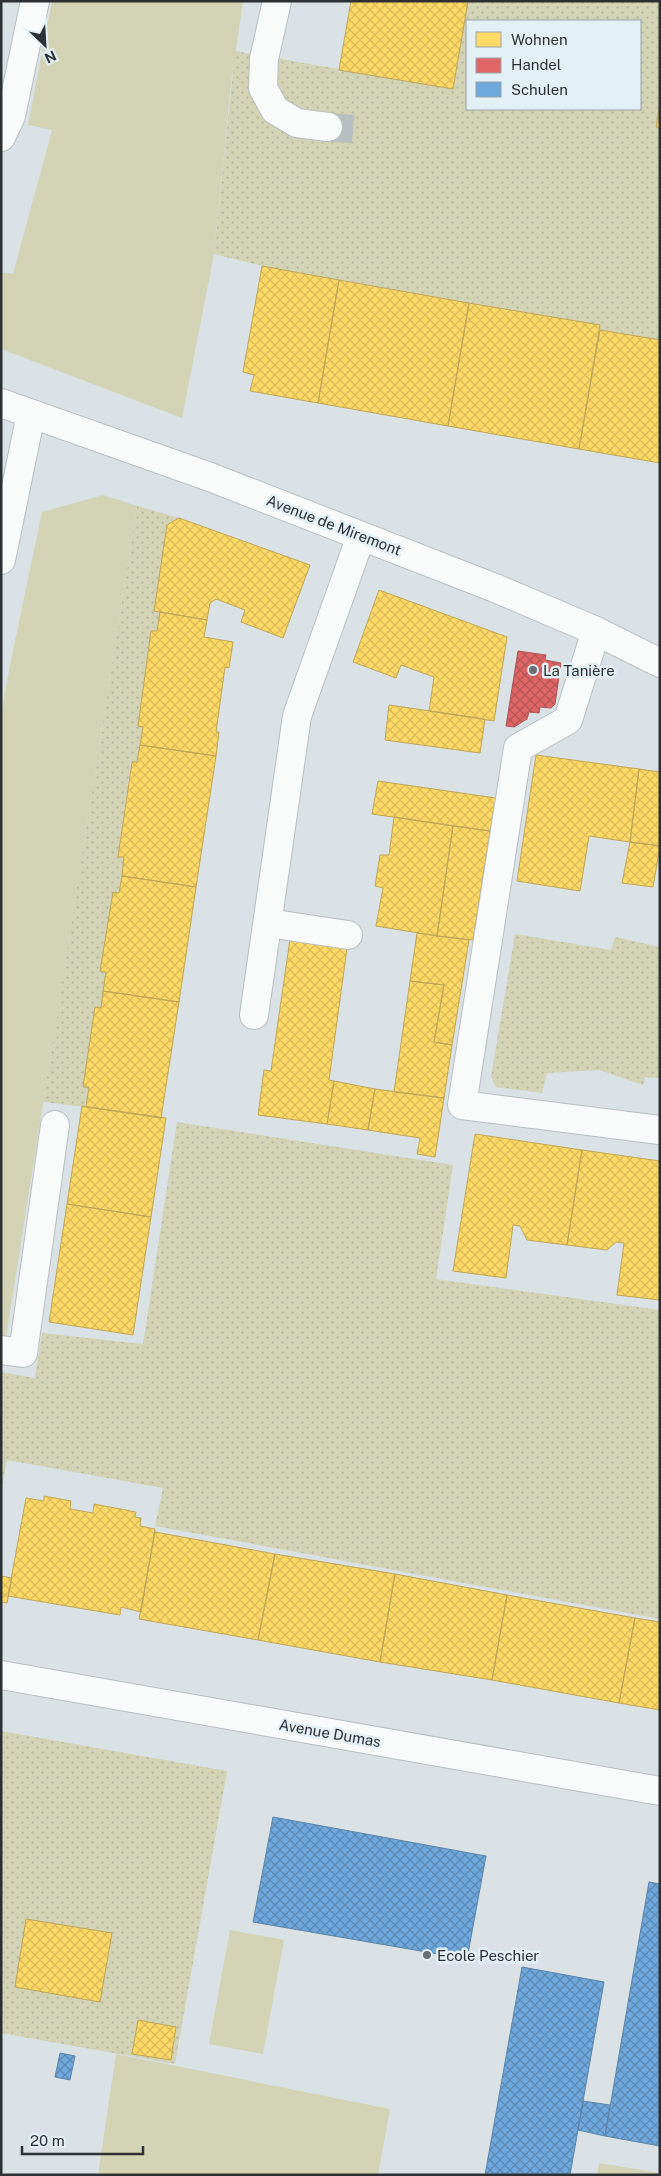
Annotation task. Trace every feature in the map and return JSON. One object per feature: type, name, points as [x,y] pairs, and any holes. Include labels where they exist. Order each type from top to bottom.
[{"type":"street","points":[[1,137],[11,116],[35,1]]},
{"type":"street","points":[[277,1],[264,59],[263,88],[275,110],[297,123],[328,127]]},
{"type":"street","name":"Avenue de Miremont","points":[[1,403],[202,474],[361,536],[530,603],[660,663]]},
{"type":"street","points":[[1,560],[31,414]]},
{"type":"street","points":[[254,1015],[297,716],[361,536]]},
{"type":"street","points":[[596,632],[568,720],[518,748],[462,1105],[660,1130]]},
{"type":"street","points":[[268,923],[348,935]]},
{"type":"street","points":[[1,1350],[23,1353],[54,1125]]},
{"type":"street","name":"Avenue Dumas","points":[[1,1675],[660,1791]]},
{"type":"green space","points":[[52,1],[243,1],[231,83],[214,254],[182,418],[1,349],[1,272],[13,274],[52,130],[28,125]]},
{"type":"green space","points":[[468,1],[660,1],[660,104],[656,127],[660,128],[660,340],[600,330],[599,325],[262,266],[214,254],[235,51],[453,89]]},
{"type":"green space","points":[[103,495],[137,506],[6,1338],[1,1337],[1,716],[42,512]]},
{"type":"green space","points":[[137,506],[179,518],[167,525],[154,611],[160,612],[157,631],[151,631],[138,725],[143,727],[137,762],[131,762],[118,856],[124,857],[122,876],[101,1008],[84,1087],[89,1087],[86,1107],[43,1102]]},
{"type":"green space","points":[[515,934],[611,950],[615,937],[660,947],[660,1078],[645,1077],[643,1085],[599,1070],[547,1073],[542,1093],[496,1087],[491,1077]]},
{"type":"green space","points":[[177,1122],[453,1165],[436,1279],[660,1310],[660,1619],[155,1526],[163,1488],[7,1460],[1,1494],[1,1372],[35,1378],[42,1333],[143,1344]]},
{"type":"green space","points":[[1,1731],[227,1771],[175,2064],[1,2033]]},
{"type":"green space","points":[[230,1930],[284,1940],[263,2054],[209,2044]]},
{"type":"green space","points":[[116,2054],[390,2109],[378,2175],[98,2175]]},
{"type":"green space","points":[[599,2163],[660,2173],[660,2175],[597,2175]]},
{"type":"building: Wohnen","points":[[351,1],[468,1],[453,89],[339,70]]},
{"type":"building: Wohnen","points":[[660,104],[660,128],[656,127]]},
{"type":"building: Wohnen","points":[[262,266],[339,280],[318,403],[250,391],[254,375],[243,372]]},
{"type":"building: Wohnen","points":[[339,280],[469,303],[448,426],[318,403]]},
{"type":"building: Wohnen","points":[[469,303],[600,325],[579,449],[448,426]]},
{"type":"building: Wohnen","points":[[600,330],[660,340],[660,463],[579,449]]},
{"type":"building: Wohnen","points":[[179,518],[310,565],[283,638],[241,622],[245,610],[216,599],[210,603],[207,620],[154,611],[167,525]]},
{"type":"building: Wohnen","points":[[379,590],[507,637],[494,721],[429,711],[434,677],[401,665],[396,678],[353,662]]},
{"type":"building: Wohnen","points":[[160,612],[207,620],[204,637],[233,642],[229,668],[225,667],[216,732],[219,732],[216,756],[140,745],[143,727],[138,726],[151,631],[157,631]]},
{"type":"building: Wohnen","points":[[389,705],[485,719],[480,753],[385,740]]},
{"type":"building: Wohnen","points":[[140,745],[216,756],[196,887],[122,876],[124,857],[118,857],[132,762],[137,762]]},
{"type":"building: Wohnen","points":[[536,755],[639,769],[630,842],[589,836],[580,891],[517,881]]},
{"type":"building: Wohnen","points":[[639,769],[660,772],[660,846],[630,842]]},
{"type":"building: Wohnen","points":[[378,781],[496,798],[490,831],[372,814]]},
{"type":"building: Wohnen","points":[[394,817],[453,826],[437,936],[376,926],[383,888],[375,886],[380,855],[389,855]]},
{"type":"building: Wohnen","points":[[453,826],[490,831],[473,940],[437,936]]},
{"type":"building: Wohnen","points":[[630,842],[660,846],[653,887],[622,883]]},
{"type":"building: Wohnen","points":[[122,876],[196,887],[179,1002],[103,991],[106,972],[100,971],[113,892],[119,893]]},
{"type":"building: Wohnen","points":[[417,933],[469,940],[452,1045],[434,1042],[444,985],[410,981]]},
{"type":"building: Wohnen","points":[[290,939],[347,948],[329,1080],[334,1081],[327,1124],[258,1115],[264,1070],[271,1071]]},
{"type":"building: Wohnen","points":[[410,981],[444,985],[434,1042],[452,1045],[444,1098],[394,1092]]},
{"type":"building: Wohnen","points":[[103,991],[179,1002],[161,1118],[86,1107],[89,1087],[83,1087],[95,1007],[101,1008]]},
{"type":"building: Wohnen","points":[[334,1081],[375,1089],[368,1130],[327,1124]]},
{"type":"building: Wohnen","points":[[375,1089],[444,1098],[435,1157],[417,1154],[420,1138],[368,1130]]},
{"type":"building: Wohnen","points":[[82,1106],[166,1118],[151,1217],[67,1204]]},
{"type":"building: Wohnen","points":[[475,1134],[582,1150],[567,1245],[527,1240],[520,1226],[513,1225],[506,1278],[453,1271]]},
{"type":"building: Wohnen","points":[[582,1150],[660,1161],[660,1300],[617,1295],[624,1243],[616,1242],[607,1250],[567,1245]]},
{"type":"building: Wohnen","points":[[67,1204],[151,1217],[133,1335],[49,1322]]},
{"type":"building: Wohnen","points":[[44,1496],[71,1501],[70,1509],[93,1513],[94,1504],[136,1512],[135,1517],[141,1518],[140,1526],[155,1529],[141,1612],[121,1607],[120,1615],[8,1596],[26,1498],[44,1501]]},
{"type":"building: Wohnen","points":[[155,1532],[275,1554],[258,1640],[139,1619]]},
{"type":"building: Wohnen","points":[[275,1554],[395,1574],[380,1662],[258,1640]]},
{"type":"building: Wohnen","points":[[395,1574],[507,1595],[492,1680],[380,1662]]},
{"type":"building: Wohnen","points":[[1,1576],[12,1578],[7,1603],[1,1602]]},
{"type":"building: Wohnen","points":[[507,1595],[635,1618],[619,1703],[492,1680]]},
{"type":"building: Wohnen","points":[[635,1618],[660,1622],[660,1710],[619,1703]]},
{"type":"building: Wohnen","points":[[26,1919],[112,1933],[100,2002],[15,1987]]},
{"type":"building: Wohnen","points":[[138,2020],[176,2027],[171,2060],[132,2054]]},
{"type":"building: Handel","points":[[518,651],[546,655],[545,660],[561,663],[555,704],[551,708],[540,707],[539,713],[529,712],[527,719],[514,727],[506,726]]},
{"type":"building: Schulen","points":[[273,1817],[486,1856],[467,1959],[253,1922]]},
{"type":"building: Schulen","points":[[649,1882],[660,1884],[660,2146],[605,2136]]},
{"type":"building: Schulen","points":[[522,1967],[604,1982],[570,2175],[485,2175]]},
{"type":"building: Schulen","points":[[60,2053],[75,2056],[70,2080],[55,2077]]},
{"type":"building: Schulen","points":[[583,2101],[610,2105],[605,2136],[578,2130]]},
{"type":"tunnel","points":[[328,127],[353,129]]},
{"type":"place","name":"La Tanière","points":[[533,670]]},
{"type":"place","name":"Ecole Peschier","points":[[427,1955]]}]
